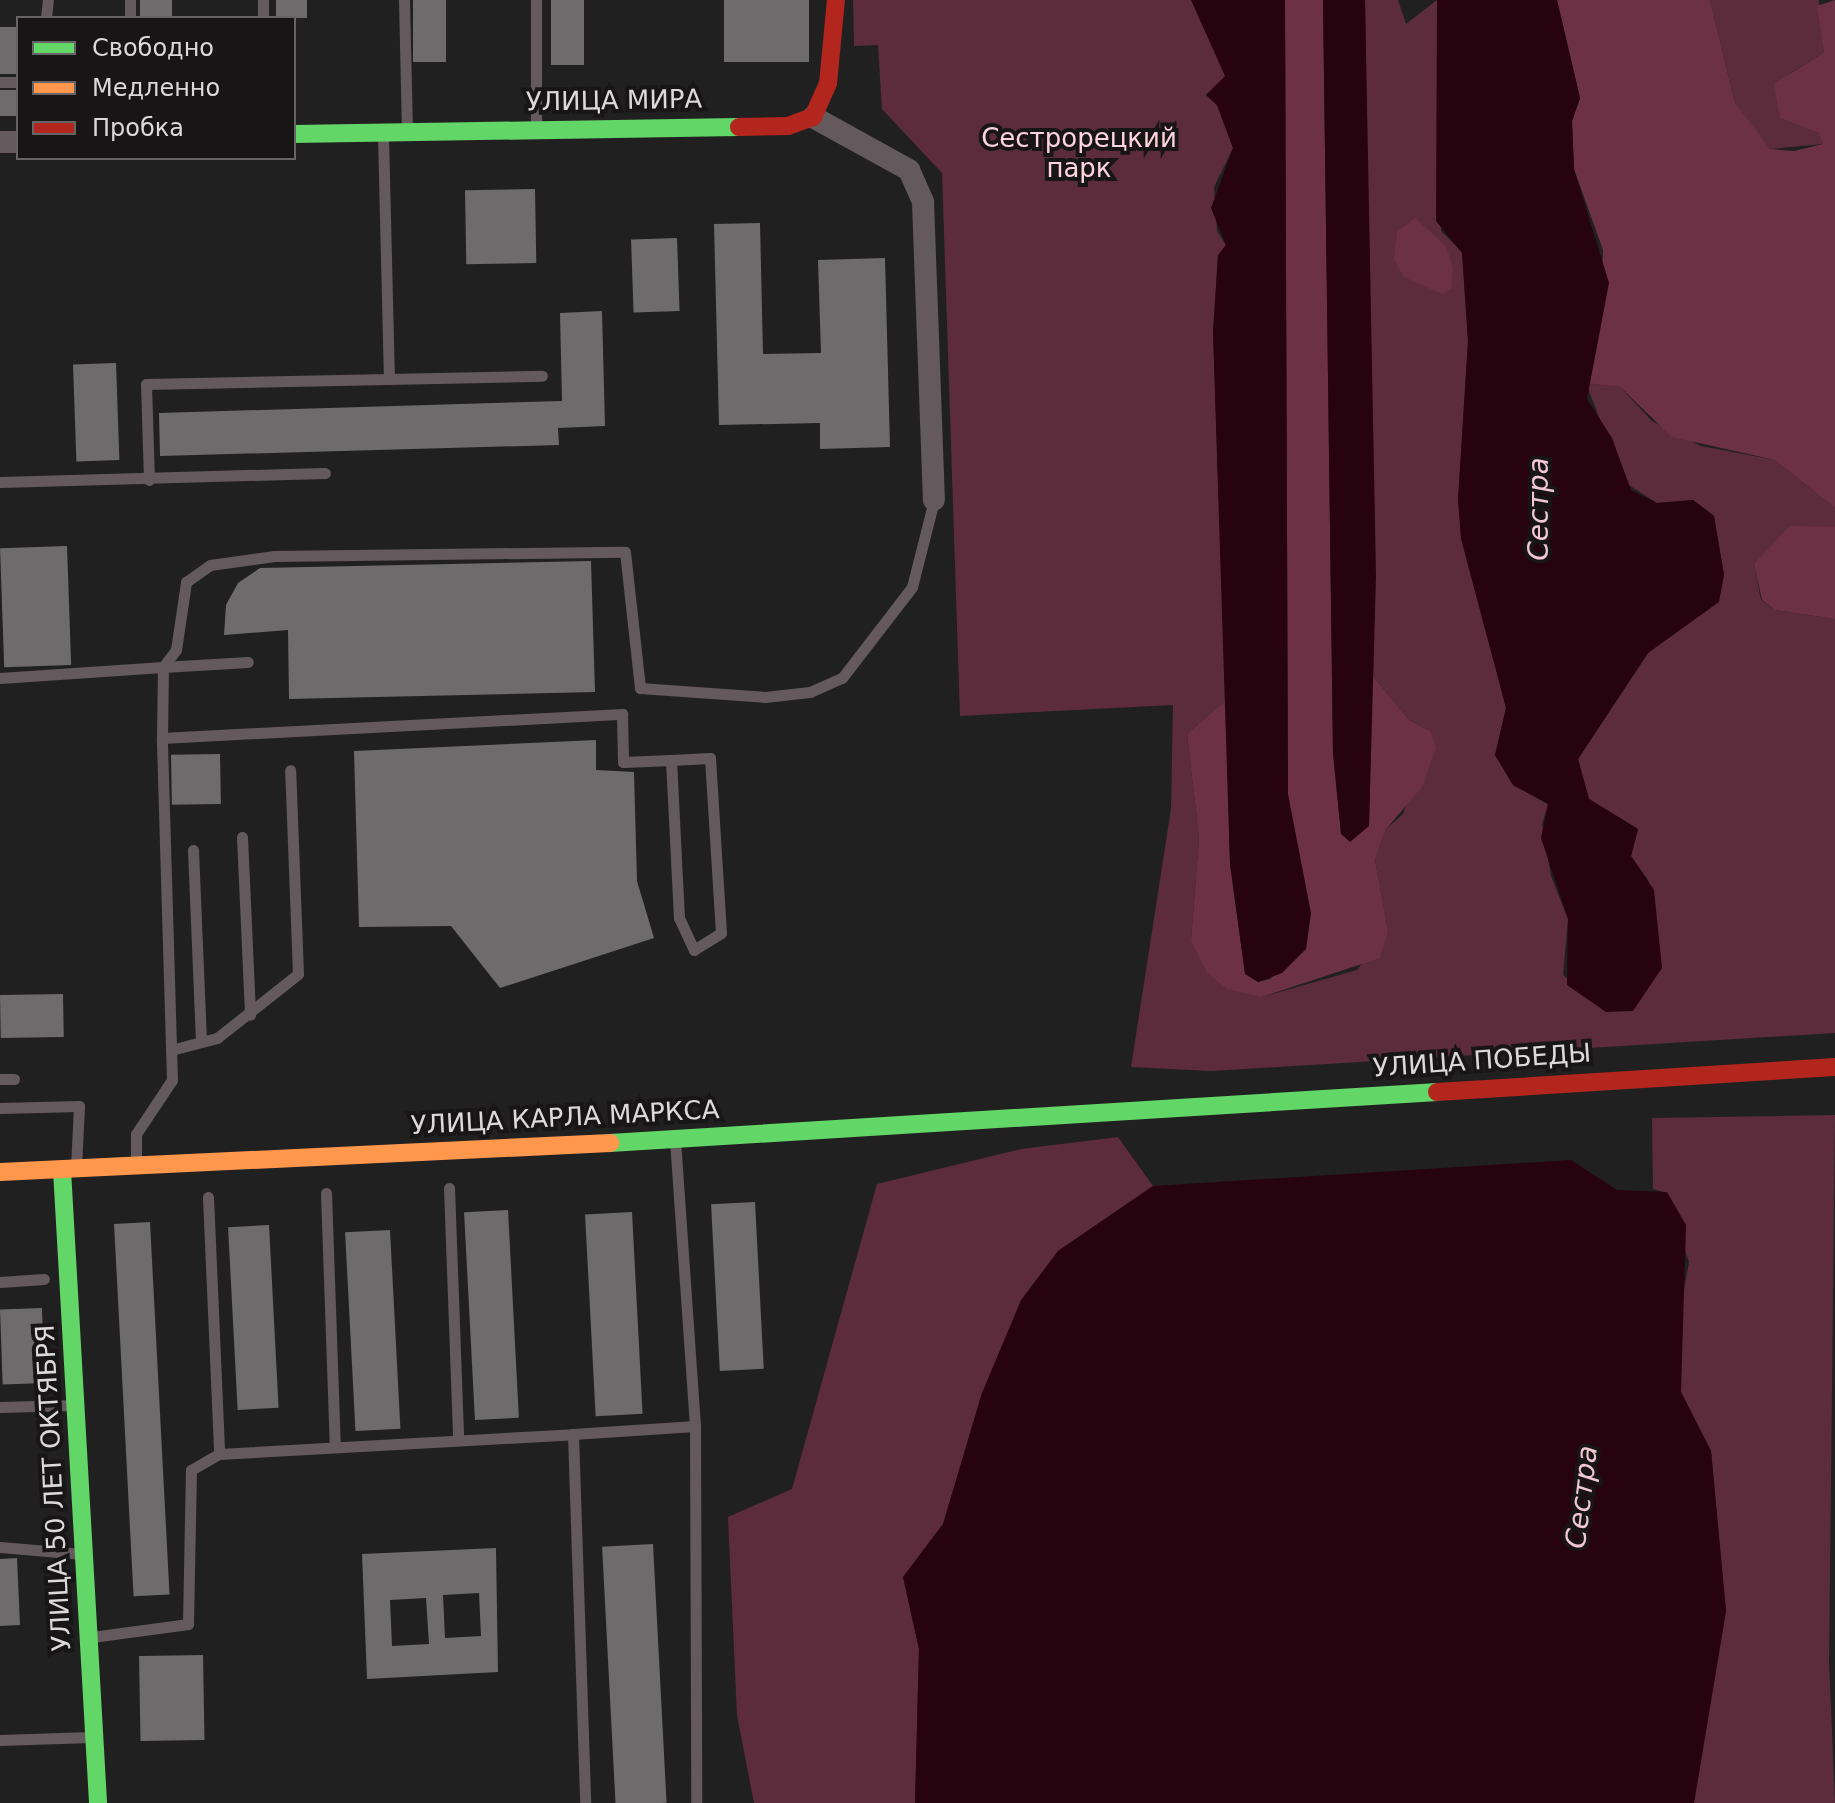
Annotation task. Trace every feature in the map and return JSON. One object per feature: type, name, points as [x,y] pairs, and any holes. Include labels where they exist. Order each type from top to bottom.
[{"type":"street","points":[[836,0],[828,84],[813,117],[909,170],[923,202],[934,500]]},
{"type":"street","name":"УЛИЦА МИРА","points":[[296,134],[788,126],[813,117]]},
{"type":"street","name":"УЛИЦА ПОБЕДЫ","points":[[1132,1110],[1835,1067]]},
{"type":"street","name":"УЛИЦА КАРЛА МАРКСА","points":[[0,1172],[675,1140],[1132,1110]]},
{"type":"street","name":"УЛИЦА 50 ЛЕТ ОКТЯБРЯ","points":[[69,1169],[75,1405],[98,1803]]},
{"type":"lane","points":[[404,0],[407,133]]},
{"type":"lane","points":[[536,0],[536,130]]},
{"type":"lane","points":[[383,133],[389,379]]},
{"type":"lane","points":[[149,480],[146,384],[542,376]]},
{"type":"lane","points":[[0,482],[325,473]]},
{"type":"lane","points":[[136,1166],[136,1134],[172,1080],[162,738],[163,667],[176,650],[186,582],[210,565],[274,556],[625,552],[640,688],[765,697],[810,692],[842,678],[912,587],[934,500]]},
{"type":"lane","points":[[0,678],[248,662]]},
{"type":"lane","points":[[162,738],[622,714],[623,762],[710,758],[721,933],[694,950],[679,918],[671,760]]},
{"type":"lane","points":[[171,1050],[201,1042],[250,1015],[298,974],[290,770]]},
{"type":"lane","points":[[242,837],[250,1015]]},
{"type":"lane","points":[[193,850],[201,1042]]},
{"type":"lane","points":[[0,1079],[14,1079]]},
{"type":"lane","points":[[0,1108],[79,1106],[69,1169]]},
{"type":"lane","points":[[675,1140],[695,1426],[696,1803]]},
{"type":"lane","points":[[449,1188],[458,1438]]},
{"type":"lane","points":[[326,1193],[335,1446]]},
{"type":"lane","points":[[208,1197],[219,1454]]},
{"type":"lane","points":[[0,1282],[44,1279]]},
{"type":"lane","points":[[0,1407],[75,1405]]},
{"type":"lane","points":[[89,1638],[188,1624],[191,1470],[219,1454],[695,1426]]},
{"type":"lane","points":[[573,1434],[585,1803]]},
{"type":"lane","points":[[0,1547],[84,1554]]},
{"type":"lane","points":[[0,1740],[95,1737]]},
{"type":"green space","name":"Сестрорецкий парк","points":[[853,0],[1191,0],[1226,76],[1206,95],[1217,105],[1233,148],[1214,187],[1217,231],[1226,245],[1218,256],[1213,332],[1226,700],[1187,734],[1199,837],[1191,941],[1262,997],[1357,970],[1388,930],[1375,860],[1386,829],[1403,814],[1430,731],[1409,720],[1372,675],[1365,0],[1398,0],[1406,24],[1437,0],[1441,231],[1462,252],[1468,341],[1458,500],[1506,708],[1495,755],[1513,785],[1548,804],[1542,824],[1551,876],[1568,919],[1563,975],[1606,1012],[1639,996],[1662,968],[1648,880],[1631,856],[1638,829],[1589,799],[1578,759],[1648,653],[1724,575],[1714,516],[1693,500],[1657,503],[1624,482],[1586,383],[1620,387],[1652,421],[1701,446],[1775,460],[1835,508],[1835,527],[1754,564],[1761,600],[1775,610],[1835,619],[1835,1033],[1211,1071],[1131,1067],[1171,809],[1173,705],[960,716],[942,173],[882,109],[878,45],[854,46]]},
{"type":"green space","points":[[1710,0],[1819,0],[1824,52],[1789,74],[1780,118],[1820,133],[1823,144],[1771,149],[1751,131],[1735,103]]},
{"type":"green space","points":[[1835,1115],[1829,1662],[1835,1803],[1694,1803],[1726,1611],[1711,1451],[1681,1392],[1680,1312],[1689,1262],[1667,1193],[1653,1189],[1652,1118]]},
{"type":"green space","points":[[1118,1137],[1153,1186],[1058,1251],[982,1393],[943,1524],[903,1577],[919,1649],[915,1803],[754,1803],[737,1715],[728,1517],[792,1489],[877,1184],[1021,1149]]},
{"type":"shaded area","points":[[1285,0],[1323,0],[1333,753],[1341,834],[1369,826],[1372,675],[1409,720],[1430,731],[1436,747],[1422,787],[1386,829],[1375,860],[1388,930],[1380,958],[1262,997],[1228,989],[1208,974],[1191,941],[1199,837],[1187,734],[1226,700],[1230,864],[1245,973],[1258,982],[1270,979],[1306,949],[1288,794]]},
{"type":"shaded area","points":[[1557,0],[1710,0],[1735,103],[1770,149],[1794,151],[1823,144],[1819,133],[1780,118],[1774,84],[1824,52],[1817,6],[1835,0],[1835,508],[1775,460],[1672,437],[1620,387],[1586,383],[1600,327],[1603,250],[1574,169],[1572,121],[1580,98]]},
{"type":"shaded area","points":[[1415,218],[1446,246],[1453,268],[1451,289],[1442,294],[1404,277],[1394,260],[1397,232]]},
{"type":"shaded area","points":[[1790,526],[1835,527],[1835,619],[1775,610],[1762,600],[1754,564]]},
{"type":"water","points":[[1191,0],[1285,0],[1288,794],[1311,913],[1306,949],[1282,973],[1258,982],[1245,974],[1230,864],[1213,332],[1218,255],[1226,245],[1211,208],[1233,148],[1217,105],[1206,95],[1225,76]]},
{"type":"water","points":[[1323,0],[1365,0],[1376,576],[1369,826],[1350,842],[1341,834],[1333,753]]},
{"type":"water","name":"Сестра","points":[[1437,0],[1557,0],[1580,98],[1572,121],[1574,169],[1609,283],[1587,399],[1612,438],[1631,490],[1657,503],[1693,500],[1714,516],[1724,575],[1719,602],[1648,653],[1578,759],[1589,799],[1638,829],[1631,856],[1654,890],[1662,968],[1633,1011],[1606,1012],[1567,985],[1568,919],[1541,838],[1548,804],[1513,785],[1495,755],[1506,708],[1461,539],[1458,500],[1468,341],[1462,253],[1436,221]]},
{"type":"water","name":"Сестра","points":[[1571,1160],[1617,1190],[1667,1192],[1686,1225],[1681,1392],[1711,1451],[1726,1611],[1694,1803],[915,1803],[919,1649],[903,1577],[943,1524],[982,1393],[1021,1300],[1058,1251],[1153,1186]]},
{"type":"building","points":[[140,0],[172,0],[172,16],[140,16]]},
{"type":"building","points":[[276,0],[307,0],[307,18],[276,16]]},
{"type":"building","points":[[413,0],[446,0],[446,62],[413,62]]},
{"type":"building","points":[[551,0],[584,0],[584,65],[551,65]]},
{"type":"building","points":[[724,0],[809,0],[809,62],[724,62]]},
{"type":"building","points":[[0,27],[16,27],[16,74],[0,74]]},
{"type":"building","points":[[0,90],[16,90],[16,116],[0,116]]},
{"type":"building","points":[[535,189],[536,263],[466,264],[465,190]]},
{"type":"building","points":[[760,223],[763,354],[821,353],[818,260],[885,258],[890,447],[820,449],[820,423],[719,425],[714,224]]},
{"type":"building","points":[[677,238],[680,311],[634,313],[631,240]]},
{"type":"building","points":[[602,311],[605,426],[558,428],[559,445],[160,456],[159,413],[562,401],[560,313]]},
{"type":"building","points":[[116,363],[119,460],[76,461],[73,365]]},
{"type":"building","points":[[67,546],[71,665],[4,667],[0,548]]},
{"type":"building","points":[[591,561],[595,692],[289,699],[288,630],[224,635],[226,605],[238,583],[260,568]]},
{"type":"building","points":[[596,740],[596,770],[634,772],[637,881],[654,938],[500,988],[451,926],[359,927],[354,751]]},
{"type":"building","points":[[220,754],[221,804],[172,805],[171,755]]},
{"type":"building","points":[[63,994],[64,1037],[1,1038],[0,995]]},
{"type":"building","points":[[755,1202],[764,1369],[720,1371],[711,1204]]},
{"type":"building","points":[[508,1210],[519,1418],[475,1420],[464,1212]]},
{"type":"building","points":[[632,1212],[643,1414],[596,1416],[585,1214]]},
{"type":"building","points":[[150,1222],[170,1594],[134,1596],[114,1224]]},
{"type":"building","points":[[269,1225],[279,1408],[238,1410],[228,1227]]},
{"type":"building","points":[[390,1230],[400,1429],[355,1431],[345,1232]]},
{"type":"building","points":[[42,1308],[45,1383],[3,1384],[0,1309]]},
{"type":"building","points":[[653,1544],[667,1803],[616,1803],[602,1547]]},
{"type":"building","points":[[496,1548],[498,1672],[367,1679],[362,1554]],"holes":[[[479,1593],[481,1636],[445,1638],[443,1595]],[[426,1598],[429,1644],[392,1646],[390,1600]]]},
{"type":"building","points":[[17,1558],[20,1625],[0,1626],[0,1559]]},
{"type":"building","points":[[203,1655],[204,1740],[140,1741],[139,1656]]},
{"type":"traffic: fast","points":[[296,134],[739,127]]},
{"type":"traffic: fast","points":[[610,1143],[1437,1092]]},
{"type":"traffic: fast","points":[[62,1170],[98,1803]]},
{"type":"traffic: slow","points":[[0,1172],[610,1143]]},
{"type":"traffic: jam","points":[[739,127],[788,126],[813,117],[828,84],[836,0]]},
{"type":"traffic: jam","points":[[1437,1092],[1835,1067]]}]
